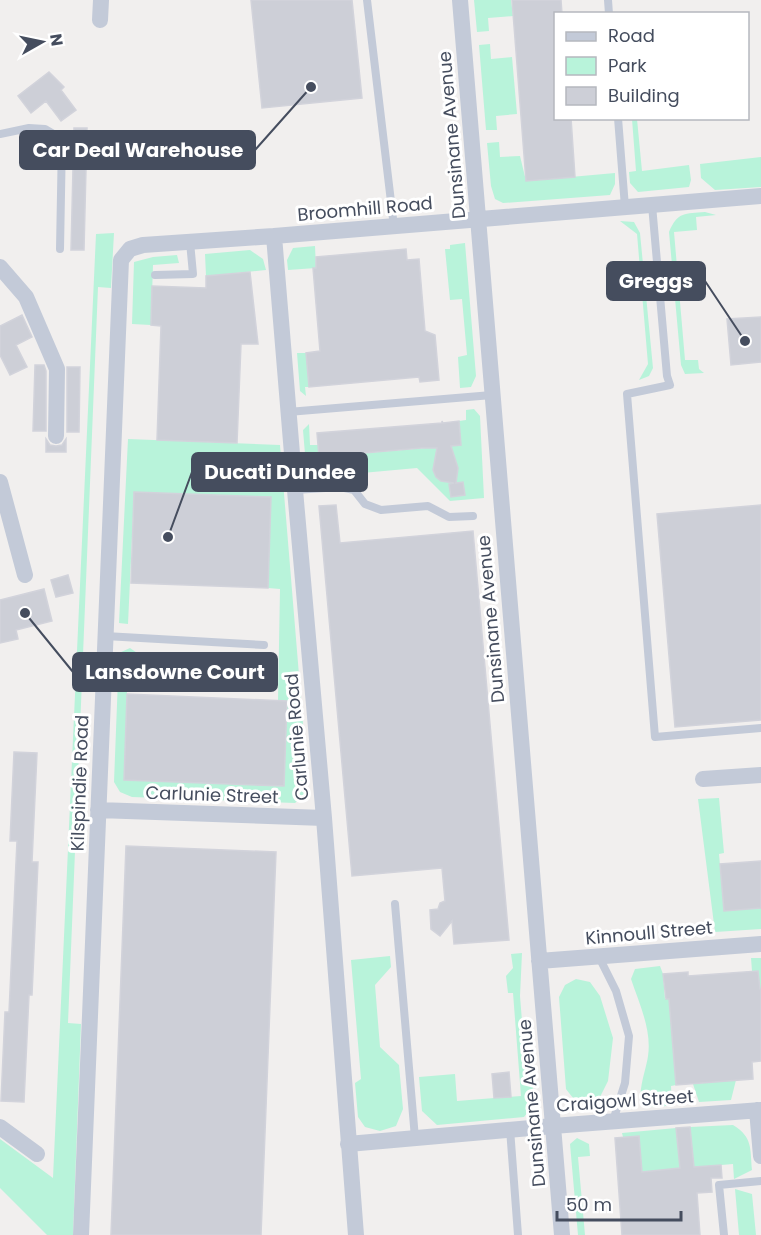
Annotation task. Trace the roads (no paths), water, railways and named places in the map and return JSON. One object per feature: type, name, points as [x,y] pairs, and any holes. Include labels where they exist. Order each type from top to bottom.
[{"type":"street","points":[[100,20],[101,0]]},
{"type":"street","name":"Dunsinane Avenue","points":[[460,0],[562,1235]]},
{"type":"street","name":"Broomhill Road","points":[[121,260],[130,249],[143,245],[761,196]]},
{"type":"street","name":"Carlunie Road","points":[[274,236],[324,818],[356,1235]]},
{"type":"street","name":"Kilspindie Road","points":[[81,1235],[121,260]]},
{"type":"street","points":[[0,267],[26,297],[57,369],[56,436]]},
{"type":"street","points":[[0,482],[25,575]]},
{"type":"street","points":[[703,779],[761,775]]},
{"type":"street","name":"Carlunie Street","points":[[98,810],[324,818]]},
{"type":"street","name":"Kinnoull Street","points":[[539,961],[761,944]]},
{"type":"street","points":[[759,1110],[761,1156]]},
{"type":"street","name":"Craigowl Street","points":[[348,1144],[759,1110]]},
{"type":"street","points":[[0,1127],[37,1154]]},
{"type":"lane","points":[[368,0],[394,226]]},
{"type":"lane","points":[[618,120],[625,207]]},
{"type":"lane","points":[[0,134],[29,128],[45,129],[62,139],[60,249]]},
{"type":"lane","points":[[652,205],[667,376],[670,385],[627,394],[655,737],[761,728]]},
{"type":"lane","points":[[155,275],[193,274],[190,242]]},
{"type":"lane","points":[[288,412],[492,394]]},
{"type":"lane","points":[[295,490],[340,487],[354,490],[365,504],[381,510],[428,506],[449,517],[473,516]]},
{"type":"lane","points":[[105,636],[264,645]]},
{"type":"lane","points":[[395,904],[415,1138]]},
{"type":"lane","points":[[599,957],[616,991],[629,1036],[625,1083],[613,1121]]},
{"type":"lane","points":[[510,1129],[518,1235]]},
{"type":"lane","points":[[724,1235],[719,1185],[761,1181]]},
{"type":"place","name":"Car Deal Warehouse","points":[[311,87]]},
{"type":"place","name":"Greggs","points":[[745,341]]},
{"type":"place","name":"Ducati Dundee","points":[[168,537]]},
{"type":"place","name":"Lansdowne Court","points":[[25,613]]}]
